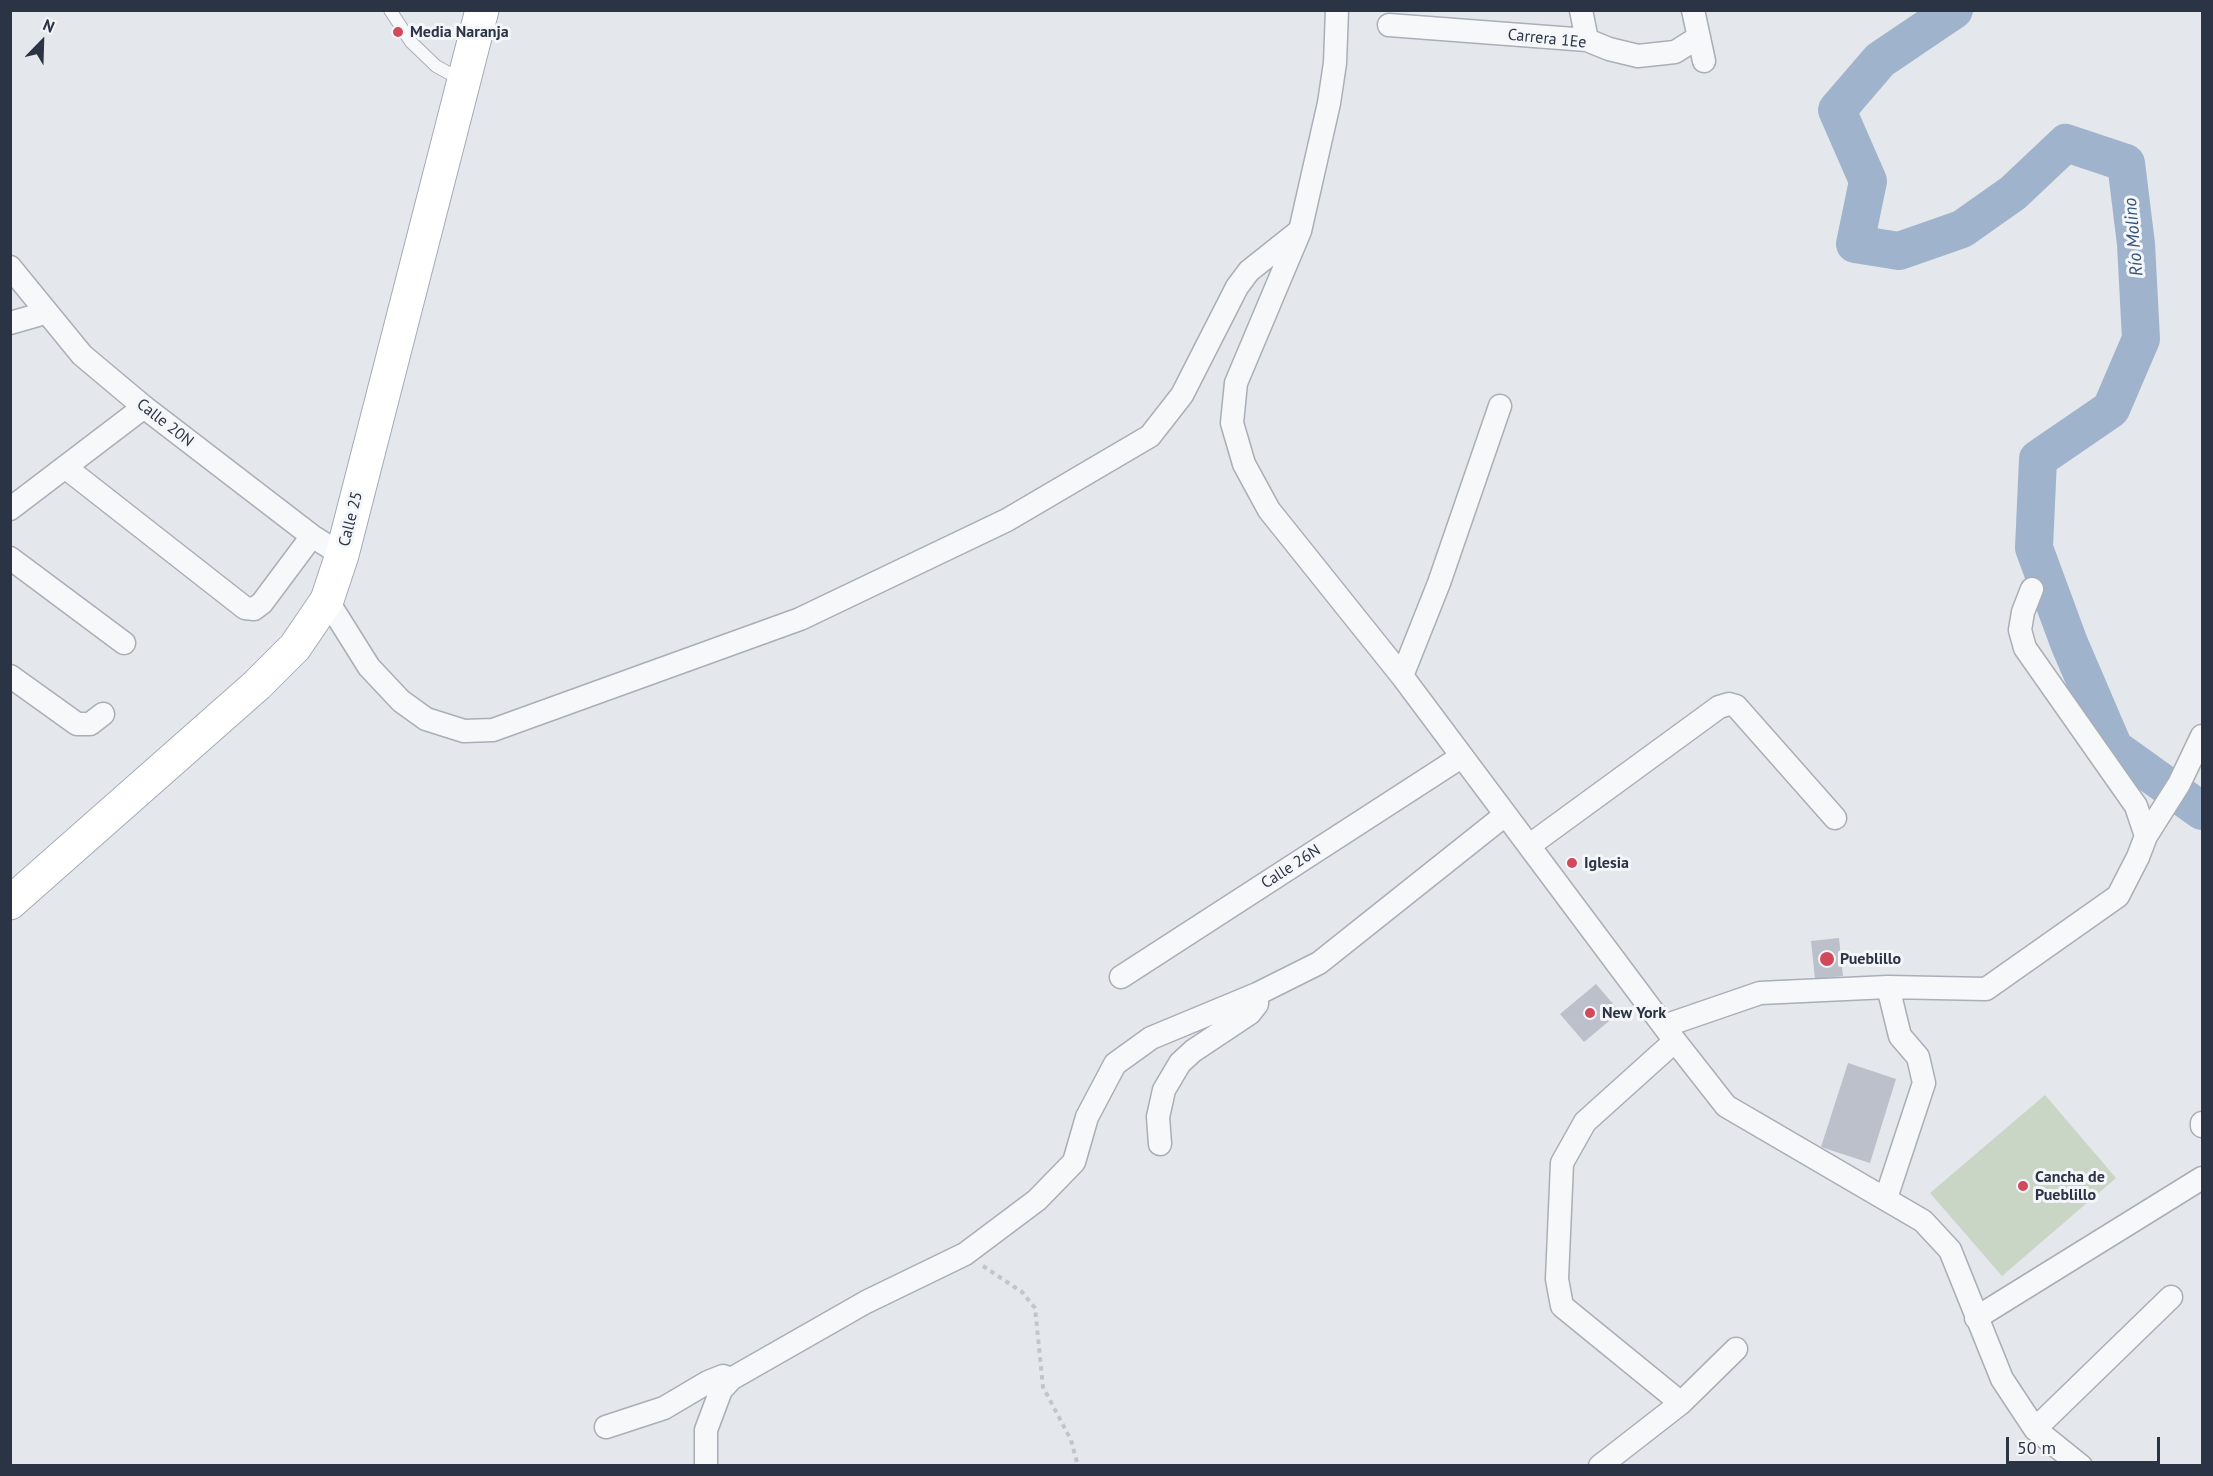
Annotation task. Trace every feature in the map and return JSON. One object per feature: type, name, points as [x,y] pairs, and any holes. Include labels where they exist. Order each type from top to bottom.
[{"type":"main road","name":"Calle 25","points":[[10,903],[257,685],[295,647],[327,600],[342,555],[482,10]]},
{"type":"street","points":[[1337,10],[1335,63],[1329,103],[1300,231],[1236,382],[1232,423],[1244,464],[1269,510],[1402,676],[1669,1034],[1726,1106],[1923,1221],[1950,1250],[2002,1378],[2035,1429],[2079,1465]]},
{"type":"street","points":[[1581,10],[1587,40]]},
{"type":"street","points":[[1693,10],[1704,61]]},
{"type":"street","name":"Carrera 1Ee","points":[[1389,26],[1587,40],[1609,50],[1638,56],[1675,52],[1699,37]]},
{"type":"street","points":[[327,600],[369,667],[401,701],[426,719],[464,730],[493,730],[800,619],[1007,520],[1150,436],[1182,394],[1237,287],[1249,270],[1300,231]]},
{"type":"street","name":"Calle 20N","points":[[14,277],[82,355],[144,407],[312,536],[342,555]]},
{"type":"street","points":[[10,323],[45,313]]},
{"type":"street","points":[[1402,676],[1439,583],[1500,406]]},
{"type":"street","points":[[10,509],[144,407]]},
{"type":"street","points":[[65,467],[246,608],[254,609],[262,603],[312,536]]},
{"type":"street","points":[[10,558],[124,643]]},
{"type":"street","points":[[2032,590],[2023,612],[2020,630],[2025,648],[2136,806],[2146,836]]},
{"type":"street","points":[[10,676],[76,724],[90,724],[103,714]]},
{"type":"street","points":[[1530,845],[1719,707],[1729,704],[1736,706],[1835,818]]},
{"type":"street","points":[[1680,1403],[1562,1306],[1557,1279],[1562,1163],[1585,1122],[1669,1034],[1760,993],[1888,987],[1986,989],[2118,896],[2146,836],[2169,801],[2202,736]]},
{"type":"street","name":"Calle 26N","points":[[1121,977],[1461,757]]},
{"type":"street","points":[[706,1466],[706,1430],[722,1390],[731,1379],[866,1302],[965,1254],[1037,1200],[1074,1162],[1087,1117],[1114,1064],[1151,1038],[1257,994],[1319,963],[1505,815]]},
{"type":"street","points":[[1886,1198],[1924,1083],[1918,1057],[1900,1036],[1888,987]]},
{"type":"street","points":[[1160,1144],[1158,1117],[1164,1090],[1180,1063],[1193,1051],[1250,1013],[1257,1004],[1257,994]]},
{"type":"street","points":[[1976,1318],[2202,1178]]},
{"type":"street","points":[[2035,1429],[2171,1297]]},
{"type":"street","points":[[1600,1466],[1680,1403],[1736,1349]]},
{"type":"street","points":[[606,1426],[664,1408],[708,1382],[723,1377],[731,1379]]},
{"type":"lane","points":[[390,10],[411,42],[436,66],[463,81]]},
{"type":"path","points":[[965,1254],[1022,1292],[1035,1308],[1043,1387],[1071,1440],[1078,1466]]},
{"type":"green space","name":"Cancha de Pueblillo","points":[[2045,1095],[2116,1178],[2002,1276],[1930,1193]]},
{"type":"building","name":"Pueblillo","points":[[1839,938],[1843,976],[1815,979],[1811,941]]},
{"type":"building","name":"New York","points":[[1596,984],[1620,1012],[1584,1042],[1560,1014]]},
{"type":"building","points":[[1848,1063],[1896,1079],[1870,1163],[1821,1147]]},
{"type":"waterway","name":"Río Molino","points":[[1954,10],[1880,60],[1837,110],[1868,181],[1855,244],[1899,251],[1962,229],[2013,193],[2066,143],[2126,163],[2136,244],[2141,339],[2111,409],[2038,459],[2034,548],[2069,643],[2114,748],[2202,811]]},
{"type":"place","name":"Media Naranja","points":[[398,32]]},
{"type":"place","name":"Iglesia","points":[[1572,863]]},
{"type":"place","name":"Pueblillo","points":[[1827,959]]},
{"type":"place","name":"New York","points":[[1590,1013]]},
{"type":"place","name":"Cancha de Pueblillo","points":[[2023,1186]]}]
